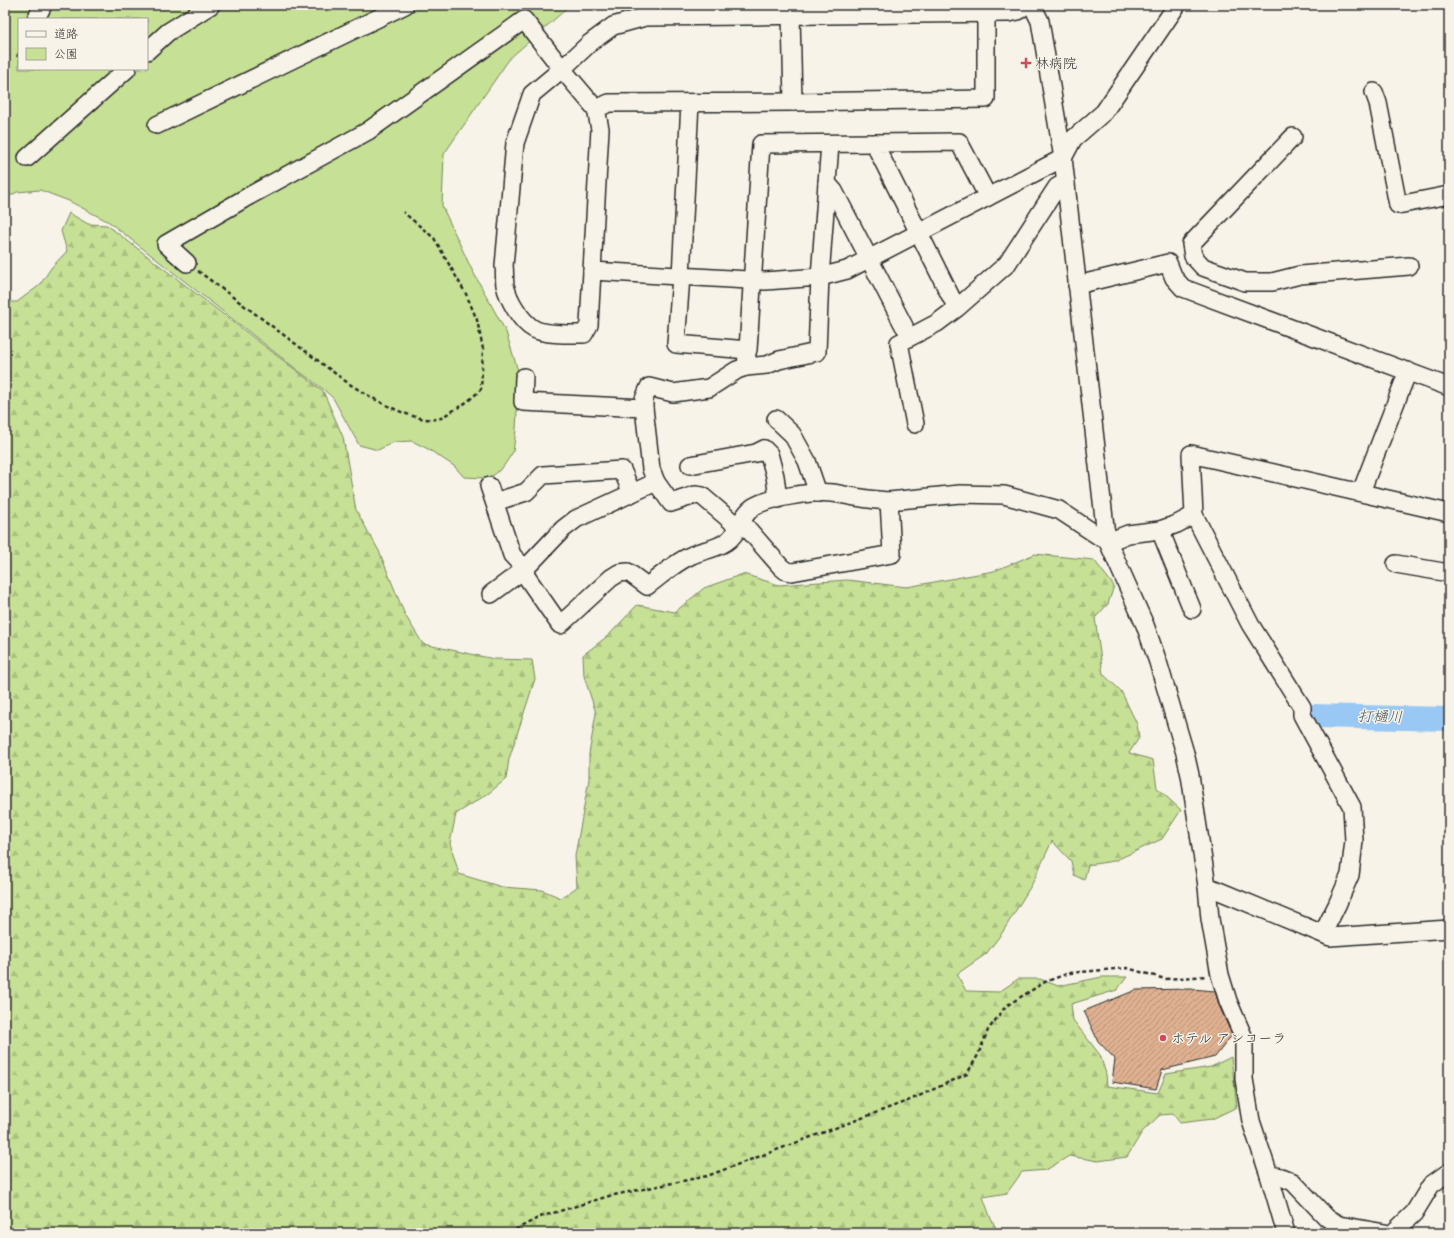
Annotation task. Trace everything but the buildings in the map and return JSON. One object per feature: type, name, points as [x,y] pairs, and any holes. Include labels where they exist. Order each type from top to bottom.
[{"type":"street","points":[[36,18],[43,5]]},
{"type":"street","points":[[148,50],[168,32],[211,5]]},
{"type":"street","points":[[157,125],[405,5]]},
{"type":"street","points":[[187,263],[166,244],[249,196],[368,131],[524,20],[562,69],[596,109],[600,129],[589,325],[584,334],[553,333],[534,329],[524,320],[511,302],[505,284],[504,266],[515,143],[532,94],[562,69],[590,43],[613,26],[645,17],[732,11],[791,15],[917,9],[1009,13],[1018,11],[1025,5]]},
{"type":"street","points":[[1032,5],[1040,21],[1063,158],[1104,527],[1108,540],[1145,625],[1158,662],[1185,753],[1207,886],[1210,919],[1220,974],[1228,1001],[1244,1038],[1244,1079],[1251,1121],[1286,1233]]},
{"type":"street","points":[[592,271],[765,281],[820,277],[847,270],[1063,158],[1073,139],[1104,112],[1177,5]]},
{"type":"street","points":[[596,109],[609,103],[986,99],[986,13]]},
{"type":"street","points":[[791,15],[793,102]]},
{"type":"street","points":[[27,158],[126,70]]},
{"type":"street","points":[[1374,92],[1378,103],[1398,205],[1449,195]]},
{"type":"street","points":[[690,103],[676,344],[748,350]]},
{"type":"street","points":[[1293,137],[1191,244],[1193,256],[1203,267],[1245,282],[1272,282],[1300,275],[1409,266]]},
{"type":"street","points":[[746,367],[761,144],[959,142],[988,197]]},
{"type":"street","points":[[876,143],[878,152],[952,300]]},
{"type":"street","points":[[830,144],[820,277],[817,352],[779,360],[767,365],[746,367],[738,370],[709,388],[673,393],[650,387],[644,399],[644,408],[651,469],[656,482],[671,503],[695,495],[702,496],[739,523],[780,567],[786,571],[792,572],[892,554],[889,501]]},
{"type":"street","points":[[915,424],[899,343],[936,323],[957,308],[1007,264],[1057,187],[1066,182]]},
{"type":"street","points":[[827,183],[834,191],[904,326]]},
{"type":"street","points":[[1077,285],[1193,256]]},
{"type":"street","points":[[1168,263],[1174,278],[1183,288],[1449,387]]},
{"type":"street","points":[[1361,492],[1408,371]]},
{"type":"street","points":[[524,377],[523,402],[644,408]]},
{"type":"street","points":[[776,419],[792,434],[807,461],[818,493]]},
{"type":"street","points":[[690,465],[756,453],[764,449],[769,454],[778,498]]},
{"type":"street","points":[[1323,933],[1350,875],[1354,841],[1352,807],[1302,715],[1302,707],[1250,624],[1194,514],[1191,454],[1449,513]]},
{"type":"street","points":[[495,502],[526,492],[543,475],[622,470],[632,493]]},
{"type":"street","points":[[491,594],[525,569],[563,529],[576,519],[656,482]]},
{"type":"street","points":[[489,486],[512,555],[525,569],[526,576],[529,581],[560,625],[619,573],[628,572],[647,586],[690,556],[714,549],[728,541],[735,534],[744,515],[753,507],[778,498],[818,493],[831,493],[889,501],[960,494],[1004,495],[1059,510],[1100,537],[1108,540],[1128,534],[1160,530],[1177,524],[1194,514]]},
{"type":"street","points":[[1160,530],[1192,609]]},
{"type":"street","points":[[1396,564],[1449,573]]},
{"type":"street","points":[[1207,886],[1330,937],[1449,929]]},
{"type":"street","points":[[1393,1233],[1414,1213],[1431,1185],[1449,1172]]},
{"type":"street","points":[[1269,1175],[1281,1177],[1293,1182],[1327,1218],[1339,1225],[1385,1233]]},
{"type":"path","points":[[187,263],[348,383],[372,399],[421,419],[440,418],[461,406],[481,389],[483,349],[477,320],[466,294],[434,238],[403,212]]},
{"type":"path","points":[[509,1233],[540,1217],[609,1196],[707,1176],[910,1100],[967,1074],[978,1055],[988,1030],[1006,1006],[1045,982],[1070,973],[1127,968],[1165,979],[1220,974]]},
{"type":"green space","points":[[5,5],[566,5],[564,11],[510,58],[444,154],[442,206],[471,268],[506,332],[519,374],[516,430],[513,452],[503,467],[494,475],[484,478],[464,477],[454,466],[428,449],[412,441],[394,442],[378,450],[359,445],[333,398],[323,389],[109,222],[69,201],[40,190],[17,192],[5,199]]},
{"type":"green space","points":[[69,213],[88,224],[107,225],[323,391],[343,437],[356,510],[379,551],[405,615],[423,644],[494,659],[532,660],[535,679],[509,759],[506,779],[489,793],[456,814],[450,843],[459,874],[502,887],[542,890],[561,898],[577,887],[575,856],[589,779],[589,754],[596,713],[584,676],[583,655],[609,635],[637,605],[675,612],[704,588],[743,574],[779,585],[847,580],[907,587],[994,571],[1035,554],[1094,560],[1114,586],[1108,604],[1095,618],[1103,674],[1121,691],[1137,724],[1139,738],[1129,753],[1153,760],[1157,788],[1181,810],[1162,839],[1114,861],[1088,865],[1084,880],[1074,875],[1071,861],[1052,841],[1032,884],[1002,933],[986,954],[957,974],[966,991],[999,992],[1018,979],[1040,979],[1058,986],[1102,977],[1127,977],[1117,990],[1071,1004],[1073,1020],[1100,1055],[1106,1074],[1107,1086],[1158,1093],[1166,1074],[1211,1067],[1231,1057],[1237,1107],[1212,1119],[1180,1123],[1173,1114],[1160,1115],[1142,1132],[1127,1157],[1098,1161],[1069,1156],[1046,1170],[1022,1172],[1007,1193],[983,1197],[991,1219],[999,1233],[5,1233],[5,302],[17,302],[40,285],[51,268],[67,251],[61,231]]},
{"type":"waterway","name":"打樋川","points":[[1312,716],[1449,719]]},
{"type":"place","name":"林病院","points":[[1026,63]]},
{"type":"place","name":"ホテル アンコーラ","points":[[1163,1038]]}]
